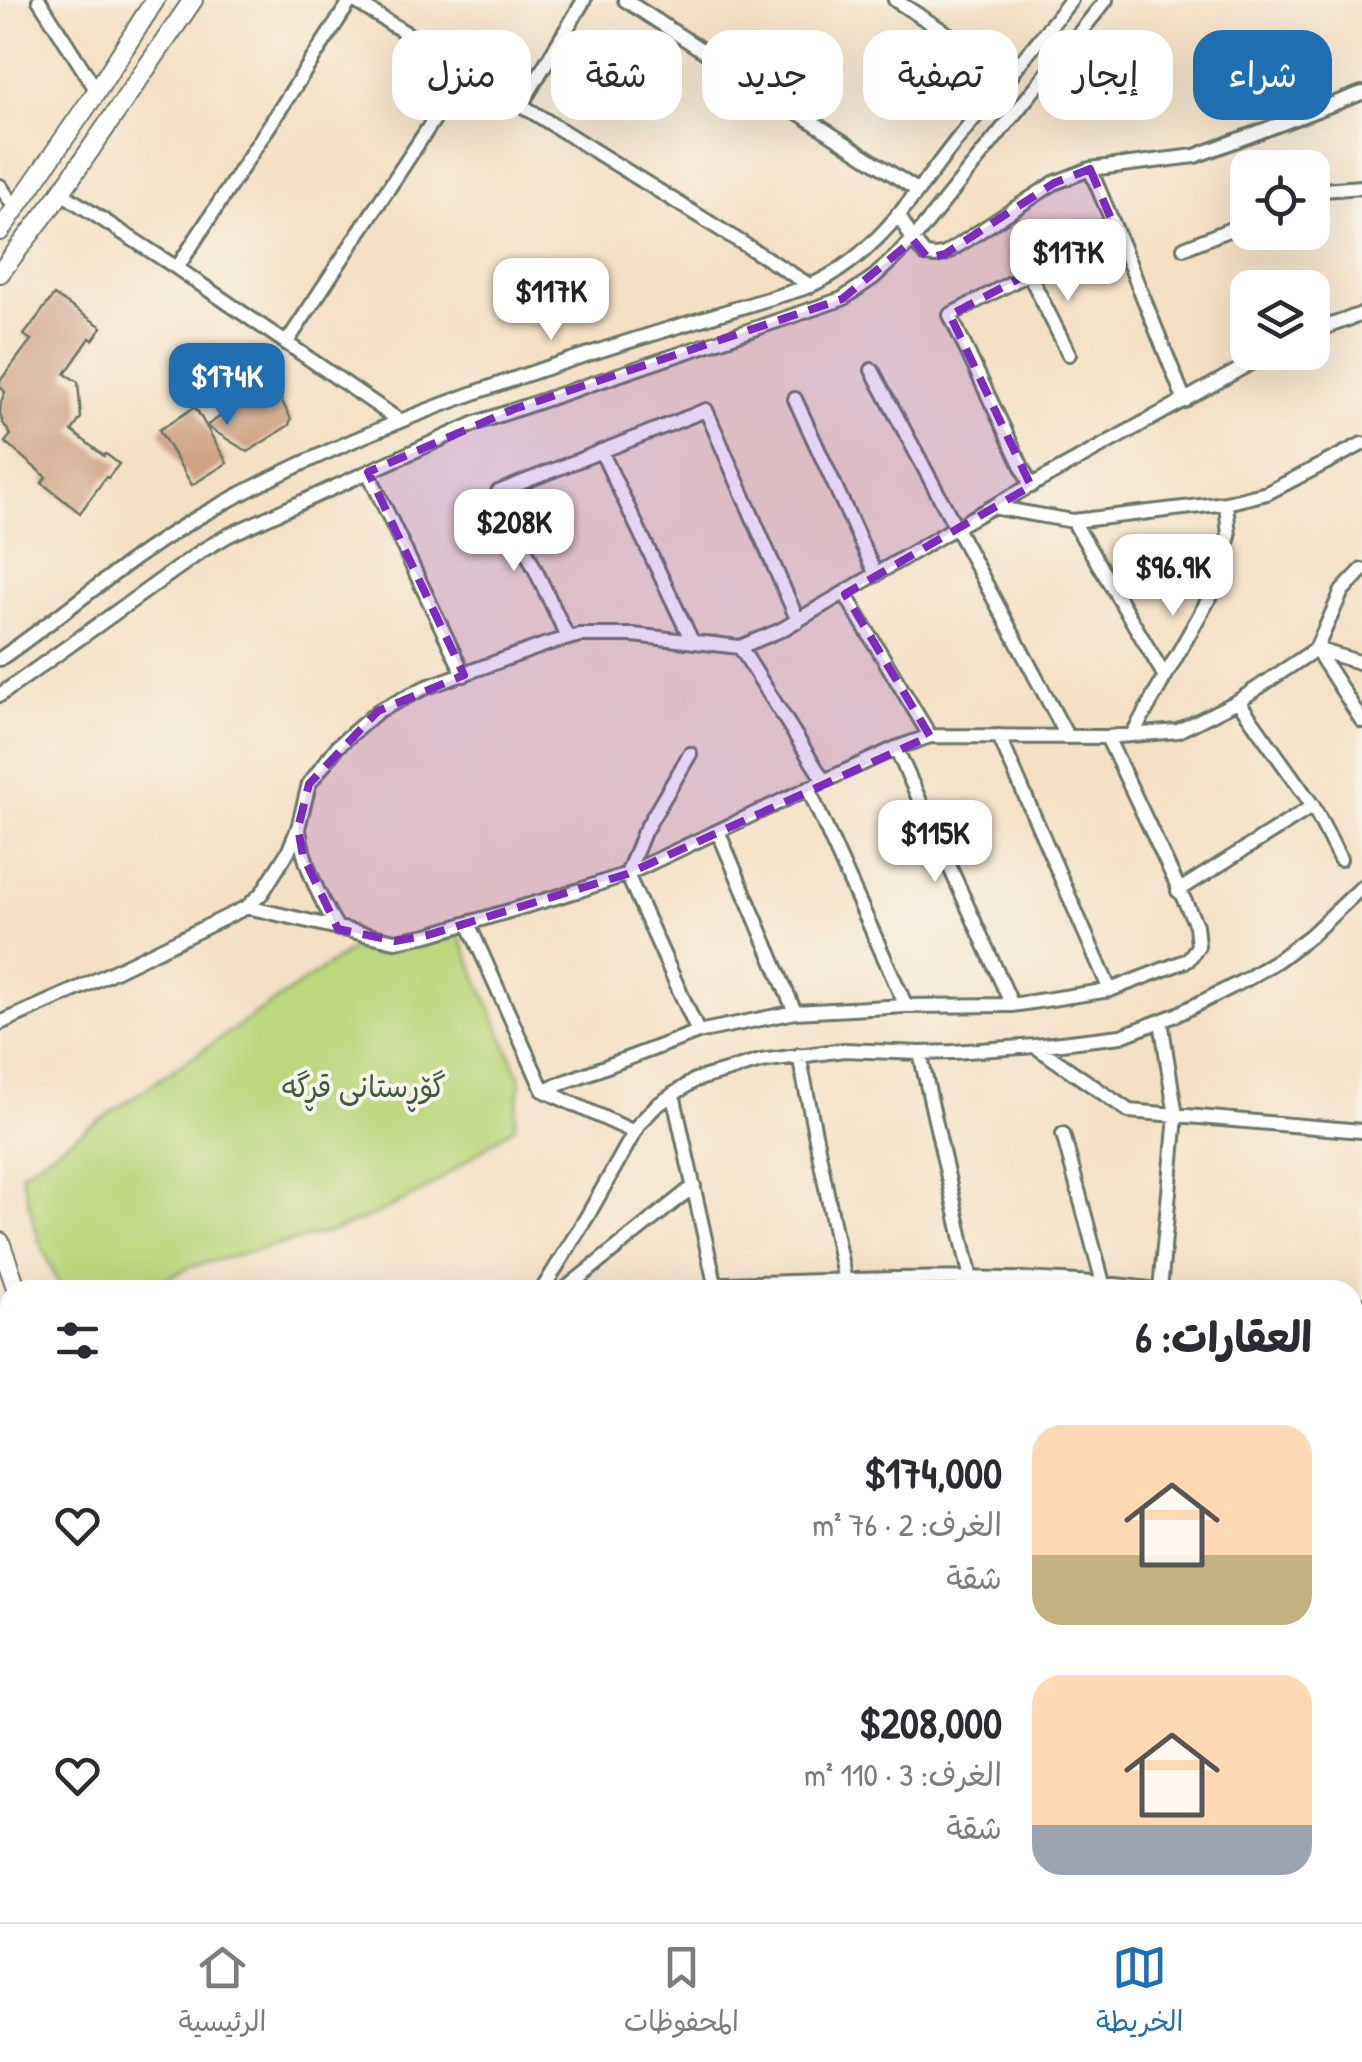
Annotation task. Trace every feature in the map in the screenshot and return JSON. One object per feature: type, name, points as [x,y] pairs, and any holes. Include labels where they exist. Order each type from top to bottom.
[{"type":"street","points":[[40,0],[97,90]]},
{"type":"street","points":[[0,231],[154,0]]},
{"type":"street","points":[[0,274],[189,6],[166,0]]},
{"type":"street","points":[[177,268],[352,0],[400,30]]},
{"type":"street","points":[[531,88],[584,0]]},
{"type":"street","points":[[626,0],[650,6],[916,190]]},
{"type":"street","points":[[897,0],[943,30]]},
{"type":"street","points":[[1018,67],[1071,0]]},
{"type":"street","points":[[0,695],[228,535],[501,414],[842,299],[874,278],[913,240],[1106,0]]},
{"type":"street","points":[[898,214],[926,255],[945,254],[1054,183],[1090,169],[1195,156],[1362,94]]},
{"type":"street","points":[[531,111],[811,286]]},
{"type":"street","points":[[288,342],[434,120]]},
{"type":"street","points":[[0,659],[186,524],[359,436],[572,358],[826,280],[856,259],[898,214],[973,120]]},
{"type":"street","points":[[1090,169],[1184,401]]},
{"type":"street","points":[[0,186],[16,210]]},
{"type":"street","points":[[1330,189],[1362,187]]},
{"type":"street","points":[[60,192],[400,421]]},
{"type":"street","points":[[1031,486],[950,315],[1115,228]]},
{"type":"street","points":[[1184,248],[1230,229]]},
{"type":"street","points":[[1029,274],[1069,354]]},
{"type":"street","points":[[1330,326],[1362,314]]},
{"type":"street","points":[[872,370],[1067,736]]},
{"type":"street","points":[[0,1023],[246,907],[270,882],[289,850],[309,784],[338,746],[378,711],[424,688],[580,635],[633,635],[740,646],[798,621],[956,527],[1239,370]]},
{"type":"street","points":[[795,399],[876,575]]},
{"type":"street","points":[[568,638],[498,492],[706,410],[798,621]]},
{"type":"street","points":[[992,507],[1073,521],[1226,503],[1267,494],[1362,444]]},
{"type":"street","points":[[602,451],[692,641]]},
{"type":"street","points":[[368,472],[464,675]]},
{"type":"street","points":[[1132,735],[1215,588],[1228,536],[1226,503]]},
{"type":"street","points":[[1073,521],[1164,675]]},
{"type":"street","points":[[246,907],[395,941],[428,935],[627,874],[824,780],[930,736],[1108,737],[1178,731],[1238,701],[1316,649],[1342,592],[1362,570]]},
{"type":"street","points":[[844,594],[930,736]]},
{"type":"street","points":[[740,646],[824,780]]},
{"type":"street","points":[[1316,649],[1362,663]]},
{"type":"street","points":[[1316,649],[1362,721]]},
{"type":"street","points":[[1238,701],[1313,806],[1340,859]]},
{"type":"street","points":[[999,736],[1110,990]]},
{"type":"street","points":[[542,1090],[698,1032],[794,1012],[1012,1005],[1110,990],[1188,960],[1198,946],[1196,926],[1108,737]]},
{"type":"street","points":[[896,748],[1012,1005]]},
{"type":"street","points":[[690,754],[644,832],[627,874],[698,1032]]},
{"type":"street","points":[[808,788],[906,1006]]},
{"type":"street","points":[[1178,891],[1313,806]]},
{"type":"street","points":[[298,828],[302,856],[338,929]]},
{"type":"street","points":[[718,831],[794,1012]]},
{"type":"street","points":[[548,1280],[634,1132],[656,1106],[695,1080],[726,1069],[844,1050],[920,1053],[1120,1036],[1219,994],[1278,960],[1362,887]]},
{"type":"street","points":[[468,924],[542,1090],[634,1132]]},
{"type":"street","points":[[1160,1022],[1176,1116],[1160,1280]]},
{"type":"street","points":[[1035,1046],[1129,1111],[1362,1131]]},
{"type":"street","points":[[920,1053],[971,1279]]},
{"type":"street","points":[[800,1055],[845,1280]]},
{"type":"street","points":[[673,1094],[715,1280]]},
{"type":"street","points":[[1063,1134],[1102,1280]]},
{"type":"street","points":[[576,1280],[694,1186]]},
{"type":"street","points":[[0,1242],[4,1267]]},
{"type":"street","points":[[908,1280],[1015,1280]]},
{"type":"highlighted area","points":[[1090,169],[1115,228],[950,315],[1031,486],[845,594],[930,736],[627,874],[428,935],[395,941],[338,929],[303,856],[298,828],[309,784],[378,711],[464,675],[368,472],[514,409],[842,299],[913,240],[928,258],[945,254],[1054,183]]},
{"type":"green space","name":"گۆڕستانی قڕگە","points":[[459,935],[521,1079],[514,1127],[424,1191],[330,1232],[190,1267],[164,1280],[57,1280],[38,1238],[21,1173],[352,949],[377,954]]},
{"type":"building","points":[[54,295],[102,327],[65,374],[78,382],[81,418],[72,431],[119,464],[80,513],[42,483],[46,477],[5,442],[11,435],[0,414],[5,392],[0,381],[31,340],[24,335]]},
{"type":"building","points":[[250,375],[255,382],[263,377],[269,387],[273,384],[291,419],[289,425],[248,452],[206,426],[227,412],[221,403],[229,398],[225,391]]},
{"type":"building","points":[[195,407],[227,463],[192,485],[159,430]]}]
